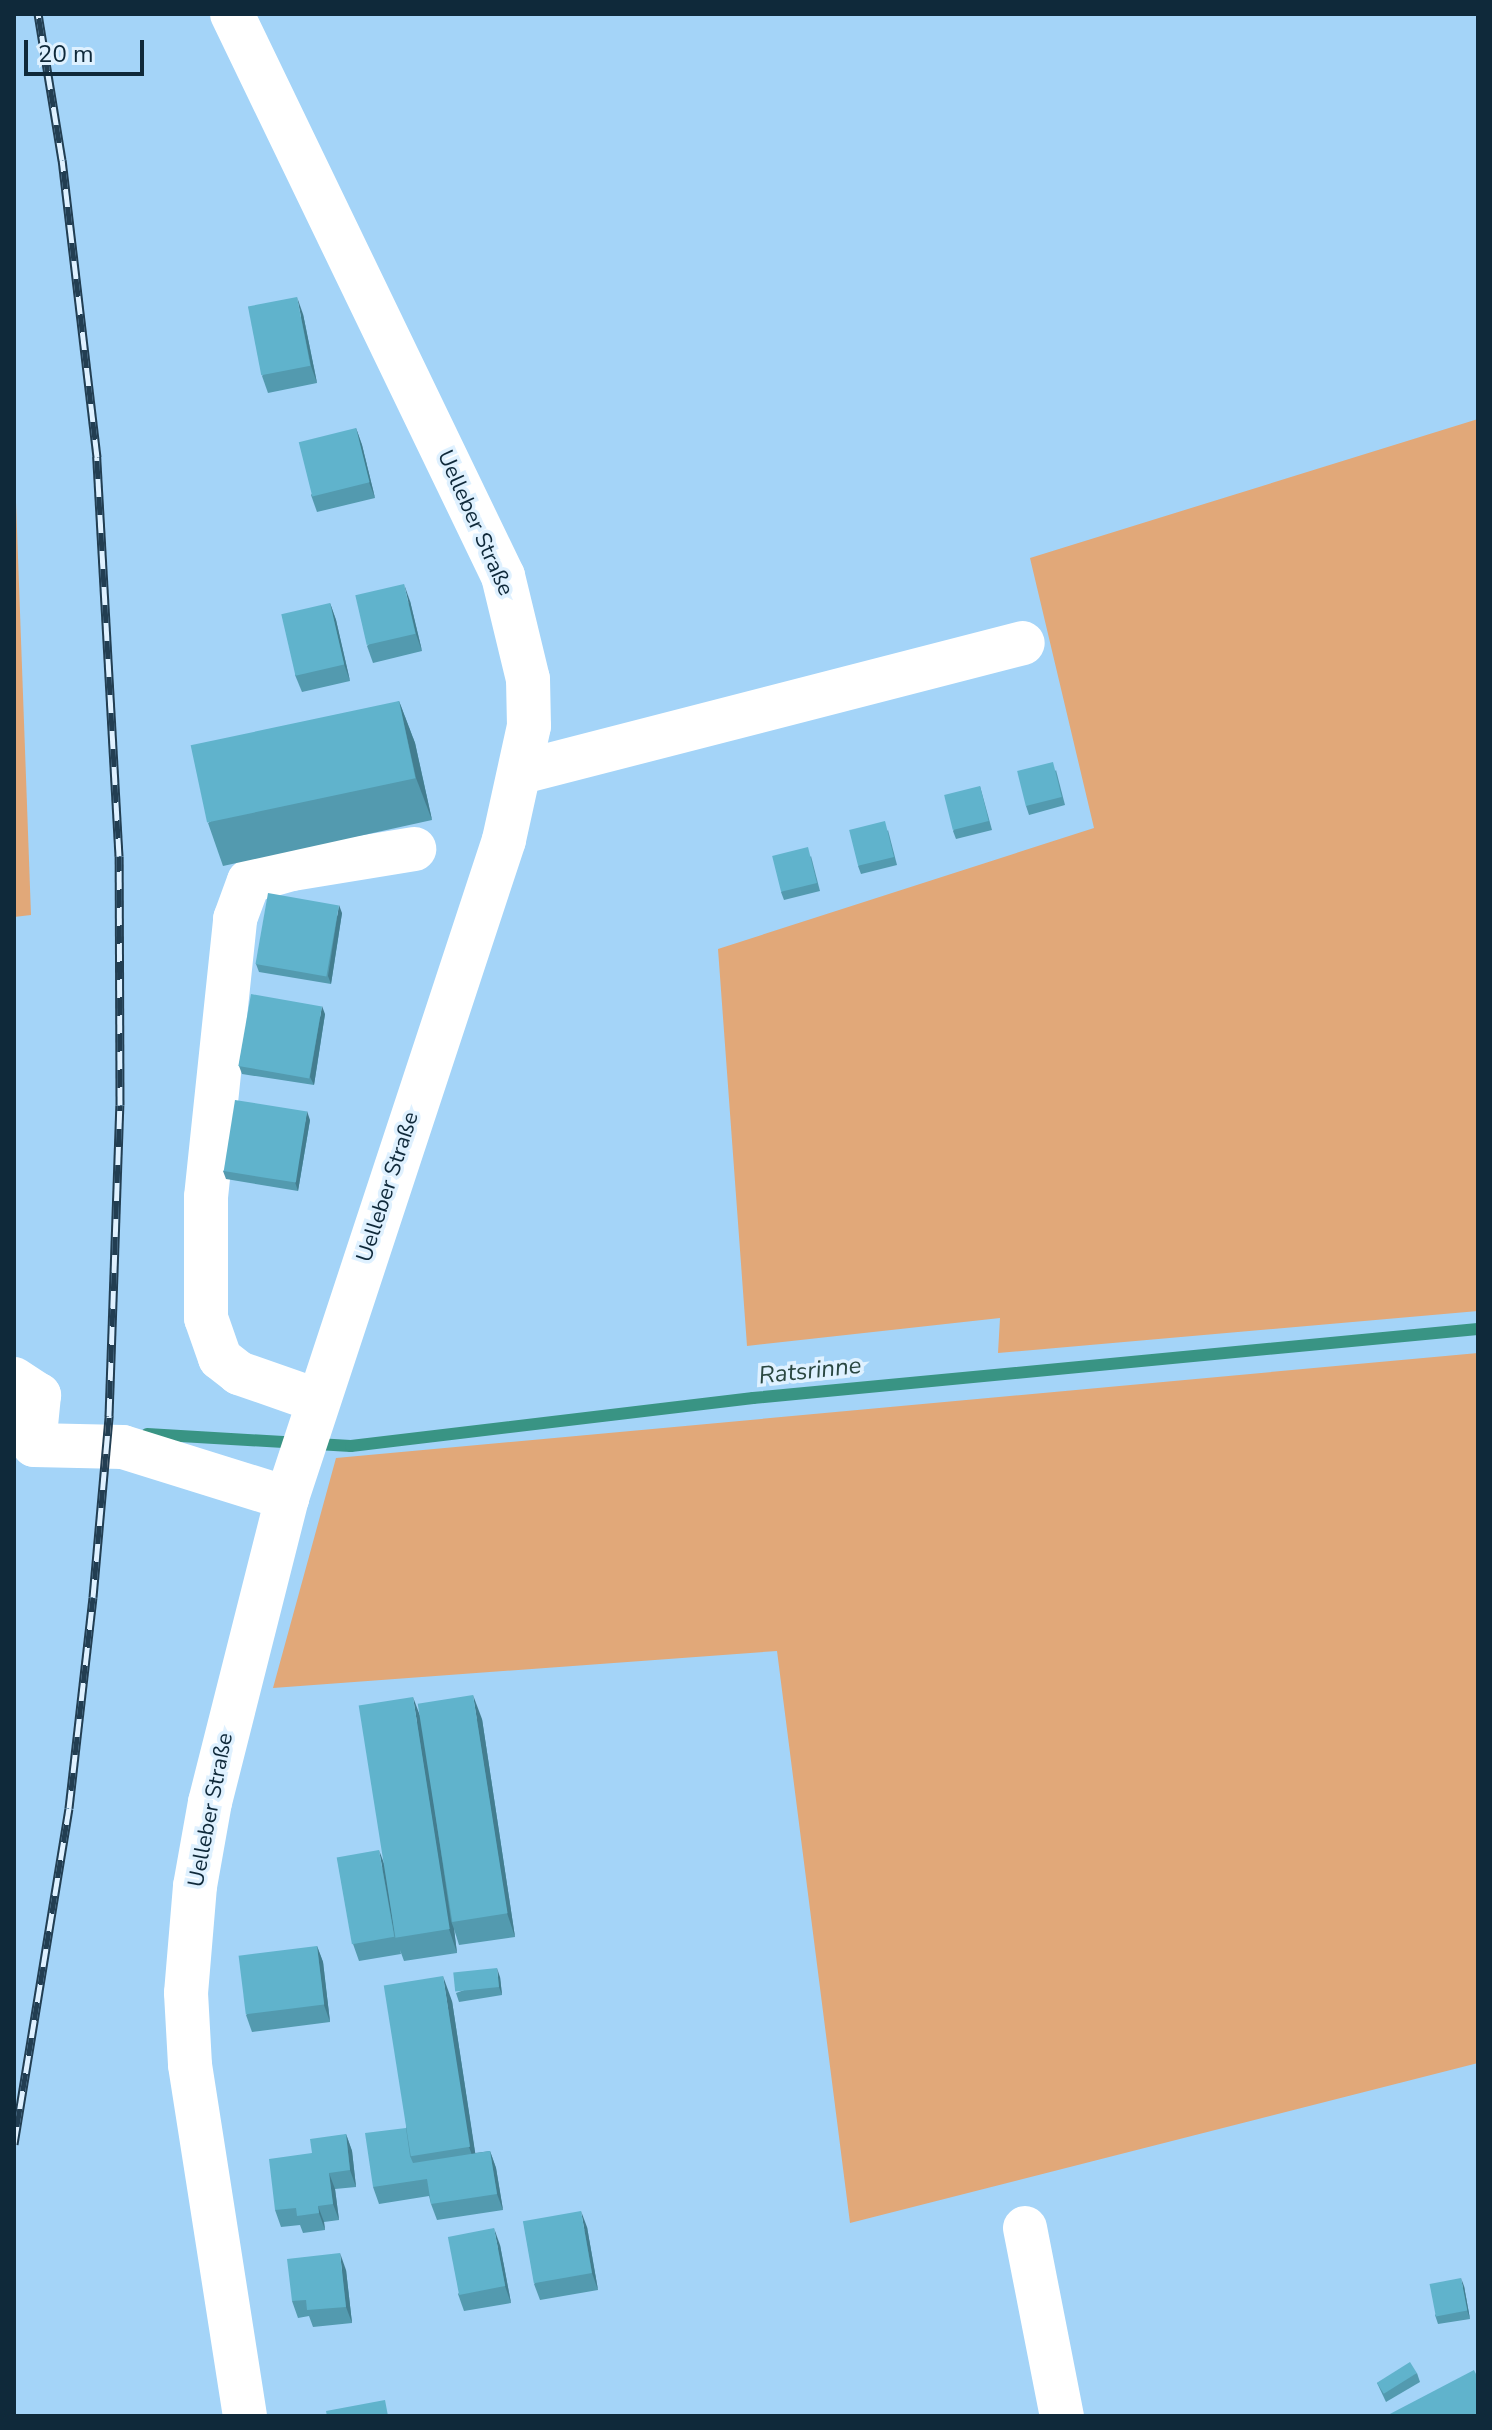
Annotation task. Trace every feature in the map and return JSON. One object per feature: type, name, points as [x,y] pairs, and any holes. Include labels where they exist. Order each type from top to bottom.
[{"type":"street","name":"Uelleber Straße","points":[[232,14],[503,576],[528,679],[529,726],[522,772],[290,1490],[210,1802],[188,1955],[190,2065],[245,2416]]},
{"type":"street","points":[[522,772],[1023,643]]},
{"type":"street","points":[[313,1413],[239,1373],[220,1358],[206,1318],[206,1197],[235,919],[249,881],[292,869],[414,849]]},
{"type":"street","points":[[14,1379],[39,1395],[34,1445],[123,1447],[290,1490]]},
{"type":"street","points":[[1025,2228],[1062,2416]]},
{"type":"shaded area","points":[[1478,419],[1478,1311],[998,1353],[1000,1318],[747,1346],[718,949],[1094,828],[1030,558]]},
{"type":"shaded area","points":[[14,447],[31,915],[14,917]]},
{"type":"shaded area","points":[[1478,1353],[1478,2063],[850,2223],[777,1651],[273,1688],[336,1458]]},
{"type":"building","points":[[297,297],[310,366],[261,375],[248,307]]},
{"type":"building","points":[[356,428],[370,482],[312,497],[299,442]]},
{"type":"building","points":[[404,584],[415,634],[367,645],[355,595]]},
{"type":"building","points":[[330,603],[344,664],[295,676],[281,614]]},
{"type":"building","points":[[399,701],[415,778],[207,823],[191,745]]},
{"type":"building","points":[[1053,762],[1062,797],[1026,806],[1017,771]]},
{"type":"building","points":[[980,786],[989,821],[953,830],[944,795]]},
{"type":"building","points":[[885,821],[894,857],[858,866],[849,830]]},
{"type":"building","points":[[808,847],[817,883],[781,892],[772,856]]},
{"type":"building","points":[[268,893],[339,906],[326,976],[255,964]]},
{"type":"building","points":[[251,994],[322,1007],[309,1078],[238,1066]]},
{"type":"building","points":[[235,1100],[307,1111],[296,1183],[224,1171]]},
{"type":"building","points":[[473,1695],[508,1913],[452,1922],[418,1704]]},
{"type":"building","points":[[413,1697],[450,1929],[395,1938],[359,1706]]},
{"type":"building","points":[[379,1850],[394,1937],[352,1944],[337,1857]]},
{"type":"building","points":[[317,1946],[324,2005],[246,2014],[239,1956]]},
{"type":"building","points":[[497,1968],[499,1987],[455,1991],[453,1973]]},
{"type":"building","points":[[443,1976],[470,2147],[411,2156],[384,1985]]},
{"type":"building","points":[[406,2128],[413,2163],[490,2151],[497,2194],[431,2204],[427,2179],[373,2187],[365,2133]]},
{"type":"building","points":[[346,2134],[350,2170],[329,2173],[333,2204],[318,2206],[319,2213],[297,2216],[296,2208],[275,2210],[269,2159],[312,2153],[310,2139]]},
{"type":"building","points":[[581,2211],[592,2273],[534,2283],[523,2221]]},
{"type":"building","points":[[494,2228],[505,2286],[459,2295],[448,2237]]},
{"type":"building","points":[[340,2253],[346,2307],[307,2310],[306,2300],[292,2301],[287,2259]]},
{"type":"building","points":[[1461,2278],[1467,2310],[1436,2316],[1430,2284]]},
{"type":"building","points":[[1410,2362],[1417,2373],[1384,2394],[1377,2383]]},
{"type":"building","points":[[1474,2370],[1478,2378],[1478,2416],[1386,2416]]},
{"type":"building","points":[[385,2400],[388,2416],[327,2416],[326,2411]]},
{"type":"waterway","name":"Ratsrinne","points":[[147,1434],[351,1446],[753,1398],[1478,1329]]},
{"type":"railway","points":[[14,2144],[69,1808],[93,1597],[109,1416],[120,1105],[119,856],[97,457],[62,160],[38,14]]}]
